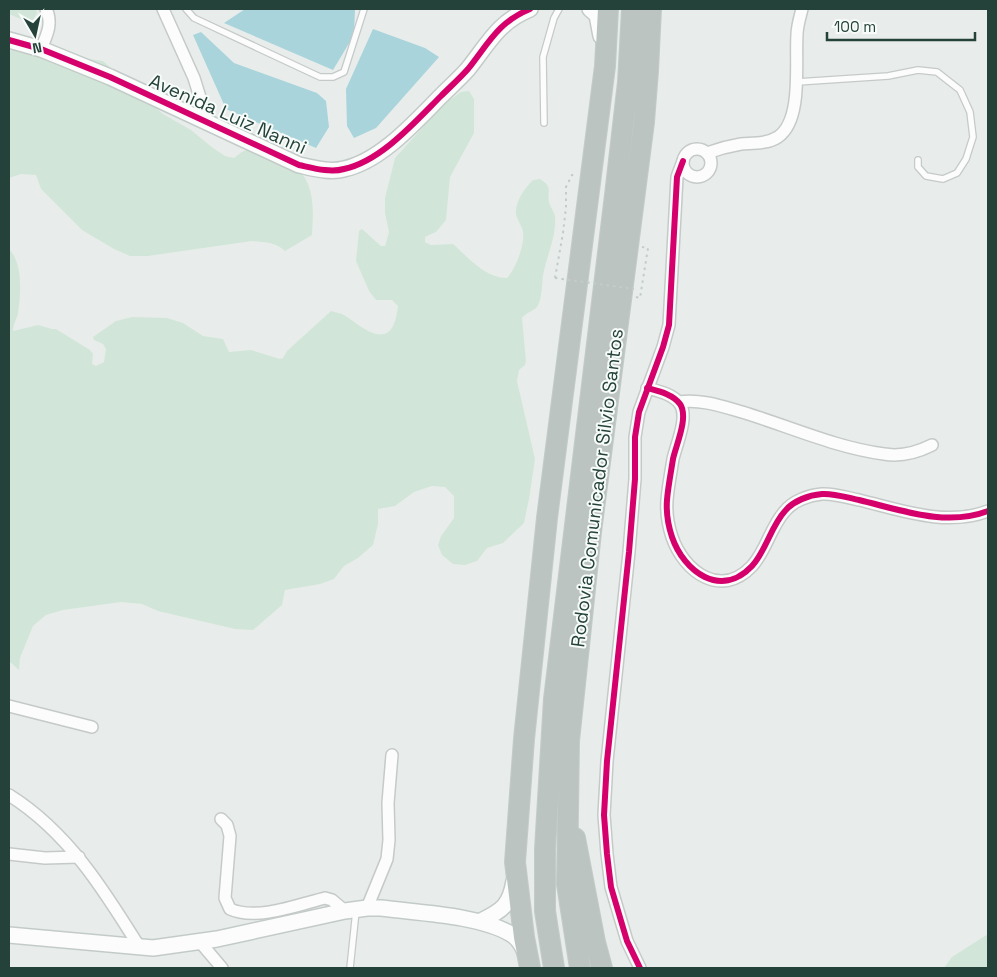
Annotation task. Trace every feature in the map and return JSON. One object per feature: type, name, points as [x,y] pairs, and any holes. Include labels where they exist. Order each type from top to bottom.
[{"type":"highway","points":[[530,968],[524,937],[515,862],[524,739],[547,518],[605,66],[608,9]]},
{"type":"highway","name":"Rodovia Comunicador Silvio Santos","points":[[554,968],[545,911],[544,849],[554,699],[620,156],[628,82],[632,9]]},
{"type":"highway","name":"Rodovia Comunicador Silvio Santos","points":[[580,968],[567,884],[568,784],[572,702],[591,532],[644,122],[651,9]]},
{"type":"highway","points":[[568,784],[574,833],[595,942],[602,968]]},
{"type":"street","points":[[41,49],[47,36],[50,21],[46,9]]},
{"type":"street","points":[[163,9],[194,78],[208,123]]},
{"type":"street","name":"Avenida Luiz Nanni","points":[[9,40],[41,49],[110,77],[299,165],[318,169],[343,170],[364,162],[393,141],[467,70],[499,28],[516,14],[530,9]]},
{"type":"street","points":[[590,9],[597,15],[600,24],[605,66]]},
{"type":"street","points":[[707,153],[721,147],[764,142],[778,137],[786,128],[792,116],[797,82],[797,32],[802,9]]},
{"type":"street","points":[[640,968],[627,941],[611,887],[606,854],[604,815],[608,760],[631,534],[635,480],[635,437],[639,412],[663,347],[668,325],[677,177],[687,153],[695,149],[704,150],[711,160],[710,169],[677,195]]},
{"type":"street","points":[[683,161],[688,174],[698,177]]},
{"type":"street","points":[[647,388],[666,394],[679,402],[698,401],[718,405],[784,424],[837,443],[886,455],[917,452],[932,446]]},
{"type":"street","points":[[679,402],[683,412],[682,425],[673,459],[667,499],[667,523],[675,545],[689,566],[702,578],[719,581],[731,579],[742,574],[753,565],[785,510],[809,496],[824,494],[846,497],[940,518],[969,516],[988,511]]},
{"type":"street","points":[[9,706],[92,727]]},
{"type":"street","points":[[9,935],[152,948],[200,942],[356,909],[387,859],[389,840],[388,803],[392,754]]},
{"type":"street","points":[[9,795],[46,823],[79,857],[112,902],[140,948]]},
{"type":"street","points":[[221,819],[227,825],[230,836],[225,898],[230,909],[239,913],[259,914],[325,898],[356,909],[481,921],[511,934],[520,941],[530,968]]},
{"type":"street","points":[[9,854],[45,858],[79,857]]},
{"type":"street","points":[[481,921],[500,912],[506,906],[512,895],[515,862]]},
{"type":"street","points":[[200,942],[222,968]]},
{"type":"lane","points":[[186,9],[194,18],[238,39],[320,77],[333,78],[344,72],[364,9]]},
{"type":"lane","points":[[544,124],[543,57],[554,18],[559,9]]},
{"type":"lane","points":[[797,82],[888,76],[918,70],[937,72],[960,90],[970,112],[973,137],[966,159],[957,173],[943,179],[926,176],[918,167],[918,160]]},
{"type":"lane","points":[[350,968],[356,909]]},
{"type":"path","points":[[592,168],[572,176],[566,187],[564,225],[555,278],[634,289]]},
{"type":"green space","points":[[9,9],[36,9],[37,13],[33,20],[28,22],[9,14]]},
{"type":"green space","points":[[13,48],[103,61],[163,114],[191,130],[225,156],[234,158],[247,150],[252,151],[278,161],[302,174],[308,185],[313,206],[312,235],[285,251],[274,244],[252,241],[148,256],[130,256],[82,230],[41,189],[36,175],[21,174],[9,178],[9,53]]},
{"type":"green space","points":[[469,91],[474,99],[474,133],[450,177],[446,220],[436,232],[425,237],[425,242],[431,245],[453,244],[484,271],[507,278],[516,263],[523,237],[516,214],[517,204],[533,180],[540,179],[547,184],[549,202],[555,216],[554,231],[544,269],[539,303],[536,308],[522,318],[526,361],[525,365],[519,370],[517,381],[535,459],[524,523],[503,543],[487,548],[477,561],[465,565],[453,564],[442,555],[438,545],[441,536],[454,518],[454,496],[445,487],[432,486],[414,492],[395,506],[378,509],[378,524],[373,545],[358,558],[344,566],[334,579],[320,584],[285,590],[282,605],[253,630],[235,629],[158,611],[142,604],[121,602],[63,610],[46,615],[33,626],[20,658],[19,670],[9,661],[9,249],[17,262],[20,279],[19,305],[13,331],[38,325],[56,329],[90,350],[93,354],[92,364],[96,366],[104,362],[106,349],[103,344],[94,340],[93,337],[116,321],[132,317],[167,318],[183,323],[203,336],[223,339],[229,352],[251,350],[280,359],[331,311],[342,314],[375,334],[388,332],[396,319],[398,306],[392,300],[376,300],[369,291],[356,261],[359,231],[362,229],[381,246],[385,246],[389,232],[385,213],[385,198],[395,158],[443,105],[461,92]]},
{"type":"green space","points":[[988,934],[988,968],[944,968],[952,957]]},
{"type":"water","points":[[245,9],[355,9],[354,35],[333,70],[224,23]]},
{"type":"water","points":[[373,29],[425,48],[439,57],[376,128],[354,138],[347,126],[346,89]]},
{"type":"water","points":[[201,32],[234,63],[317,93],[326,101],[329,127],[316,148],[226,109],[193,35]]},
{"type":"cycle path","points":[[9,40],[41,49],[110,77],[299,165],[322,170],[333,170],[358,165],[397,139],[468,69],[494,34],[510,20],[530,9]]},
{"type":"cycle path","points":[[640,968],[627,941],[611,887],[604,815],[607,761],[635,479],[635,437],[639,412],[669,325],[677,177],[683,161]]},
{"type":"cycle path","points":[[647,388],[665,393],[673,398],[680,404],[682,410],[683,423],[673,459],[668,490],[668,519],[672,537],[685,561],[694,570],[716,581],[740,576],[752,566],[780,517],[788,507],[797,501],[812,496],[822,494],[836,495],[907,512],[940,517],[972,516],[988,511]]}]
